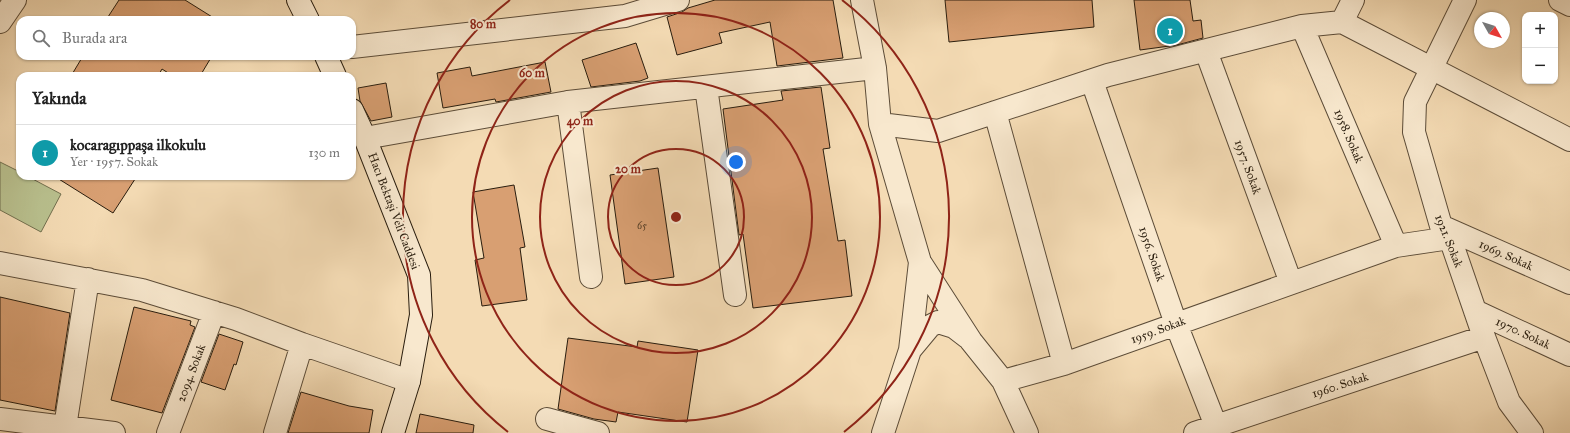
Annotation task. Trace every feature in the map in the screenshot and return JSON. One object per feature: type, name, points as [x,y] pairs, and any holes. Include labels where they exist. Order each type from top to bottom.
[{"type":"street","points":[[0,22],[15,0]]},
{"type":"street","points":[[298,0],[306,16]]},
{"type":"street","points":[[356,46],[678,0]]},
{"type":"street","points":[[862,0],[874,68],[880,124],[920,262],[971,341],[1003,381],[1027,433]]},
{"type":"street","points":[[1342,22],[1353,0]]},
{"type":"street","name":"1921. Sokak","points":[[1465,0],[1416,102],[1414,132],[1446,232],[1484,337],[1510,402],[1532,433]]},
{"type":"street","points":[[1560,0],[1570,5]]},
{"type":"street","points":[[880,124],[938,131],[1108,75],[1302,26],[1342,22],[1570,140]]},
{"type":"street","name":"1958. Sokak","points":[[1302,26],[1396,246]]},
{"type":"street","name":"1957. Sokak","points":[[1206,51],[1291,283]]},
{"type":"street","points":[[328,60],[333,72]]},
{"type":"street","points":[[366,138],[568,102],[874,68]]},
{"type":"street","name":"1956. Sokak","points":[[1092,81],[1176,324],[1216,426]]},
{"type":"street","points":[[706,87],[735,295]]},
{"type":"street","points":[[568,102],[591,277]]},
{"type":"street","points":[[995,112],[1064,364]]},
{"type":"street","name":"Hacı Bektaşi Veli Caddesi","points":[[356,118],[366,138],[419,275],[421,315],[409,381],[393,433]]},
{"type":"street","name":"1959. Sokak","points":[[1003,381],[1064,364],[1396,246],[1446,232]]},
{"type":"street","name":"1969. Sokak","points":[[1446,232],[1570,283]]},
{"type":"street","points":[[883,433],[910,350],[920,262]]},
{"type":"street","points":[[0,263],[142,290],[214,312],[409,381]]},
{"type":"street","points":[[65,427],[88,279]]},
{"type":"street","name":"1970. Sokak","points":[[1475,310],[1570,355]]},
{"type":"street","name":"2094. Sokak","points":[[168,433],[214,312]]},
{"type":"street","points":[[910,350],[930,326],[938,322],[954,328],[971,341]]},
{"type":"street","name":"1960. Sokak","points":[[1196,433],[1484,337]]},
{"type":"street","points":[[275,433],[302,344]]},
{"type":"street","points":[[1510,402],[1512,433]]},
{"type":"street","points":[[0,419],[114,433]]},
{"type":"street","points":[[547,419],[598,433]]},
{"type":"green space","points":[[0,162],[16,170],[16,180],[35,180],[61,194],[41,232],[0,210]]},
{"type":"building","points":[[119,0],[185,0],[211,16],[109,16]]},
{"type":"building","points":[[715,0],[833,0],[843,58],[777,66],[770,22],[719,33],[722,43],[677,55],[667,17],[682,12],[688,8]]},
{"type":"building","points":[[945,0],[1092,0],[1094,27],[949,42]]},
{"type":"building","points":[[1134,0],[1190,0],[1193,21],[1201,20],[1203,38],[1177,45],[1140,50]]},
{"type":"building","points":[[636,43],[648,78],[640,81],[591,87],[582,60]]},
{"type":"building","points":[[81,60],[210,60],[202,72],[167,72],[162,69],[160,72],[73,72]]},
{"type":"building","points":[[545,62],[551,92],[496,102],[495,99],[443,108],[437,73],[470,67],[472,76]]},
{"type":"building","points":[[386,83],[392,117],[371,121],[360,101],[358,88]]},
{"type":"building","points":[[821,87],[830,148],[823,149],[838,241],[845,240],[852,296],[753,308],[743,234],[739,235],[723,109],[783,100],[781,91]]},
{"type":"building","points":[[658,168],[674,277],[625,284],[610,175]]},
{"type":"building","points":[[60,180],[134,180],[113,213]]},
{"type":"building","points":[[514,185],[525,247],[520,248],[527,300],[482,306],[475,260],[484,258],[473,192]]},
{"type":"building","points":[[0,297],[70,313],[55,411],[0,400]]},
{"type":"building","points":[[134,307],[191,321],[190,325],[195,327],[162,413],[111,400]]},
{"type":"building","points":[[219,334],[243,342],[236,365],[234,364],[225,390],[201,382]]},
{"type":"building","points":[[568,338],[637,347],[638,341],[698,350],[687,422],[618,412],[616,422],[594,419],[558,409]]},
{"type":"building","points":[[301,392],[349,406],[373,410],[369,433],[288,433]]},
{"type":"building","points":[[420,414],[474,425],[473,433],[416,433]]},
{"type":"place","name":"kocaragıppaşa ilkokulu","points":[[1170,31]]}]
